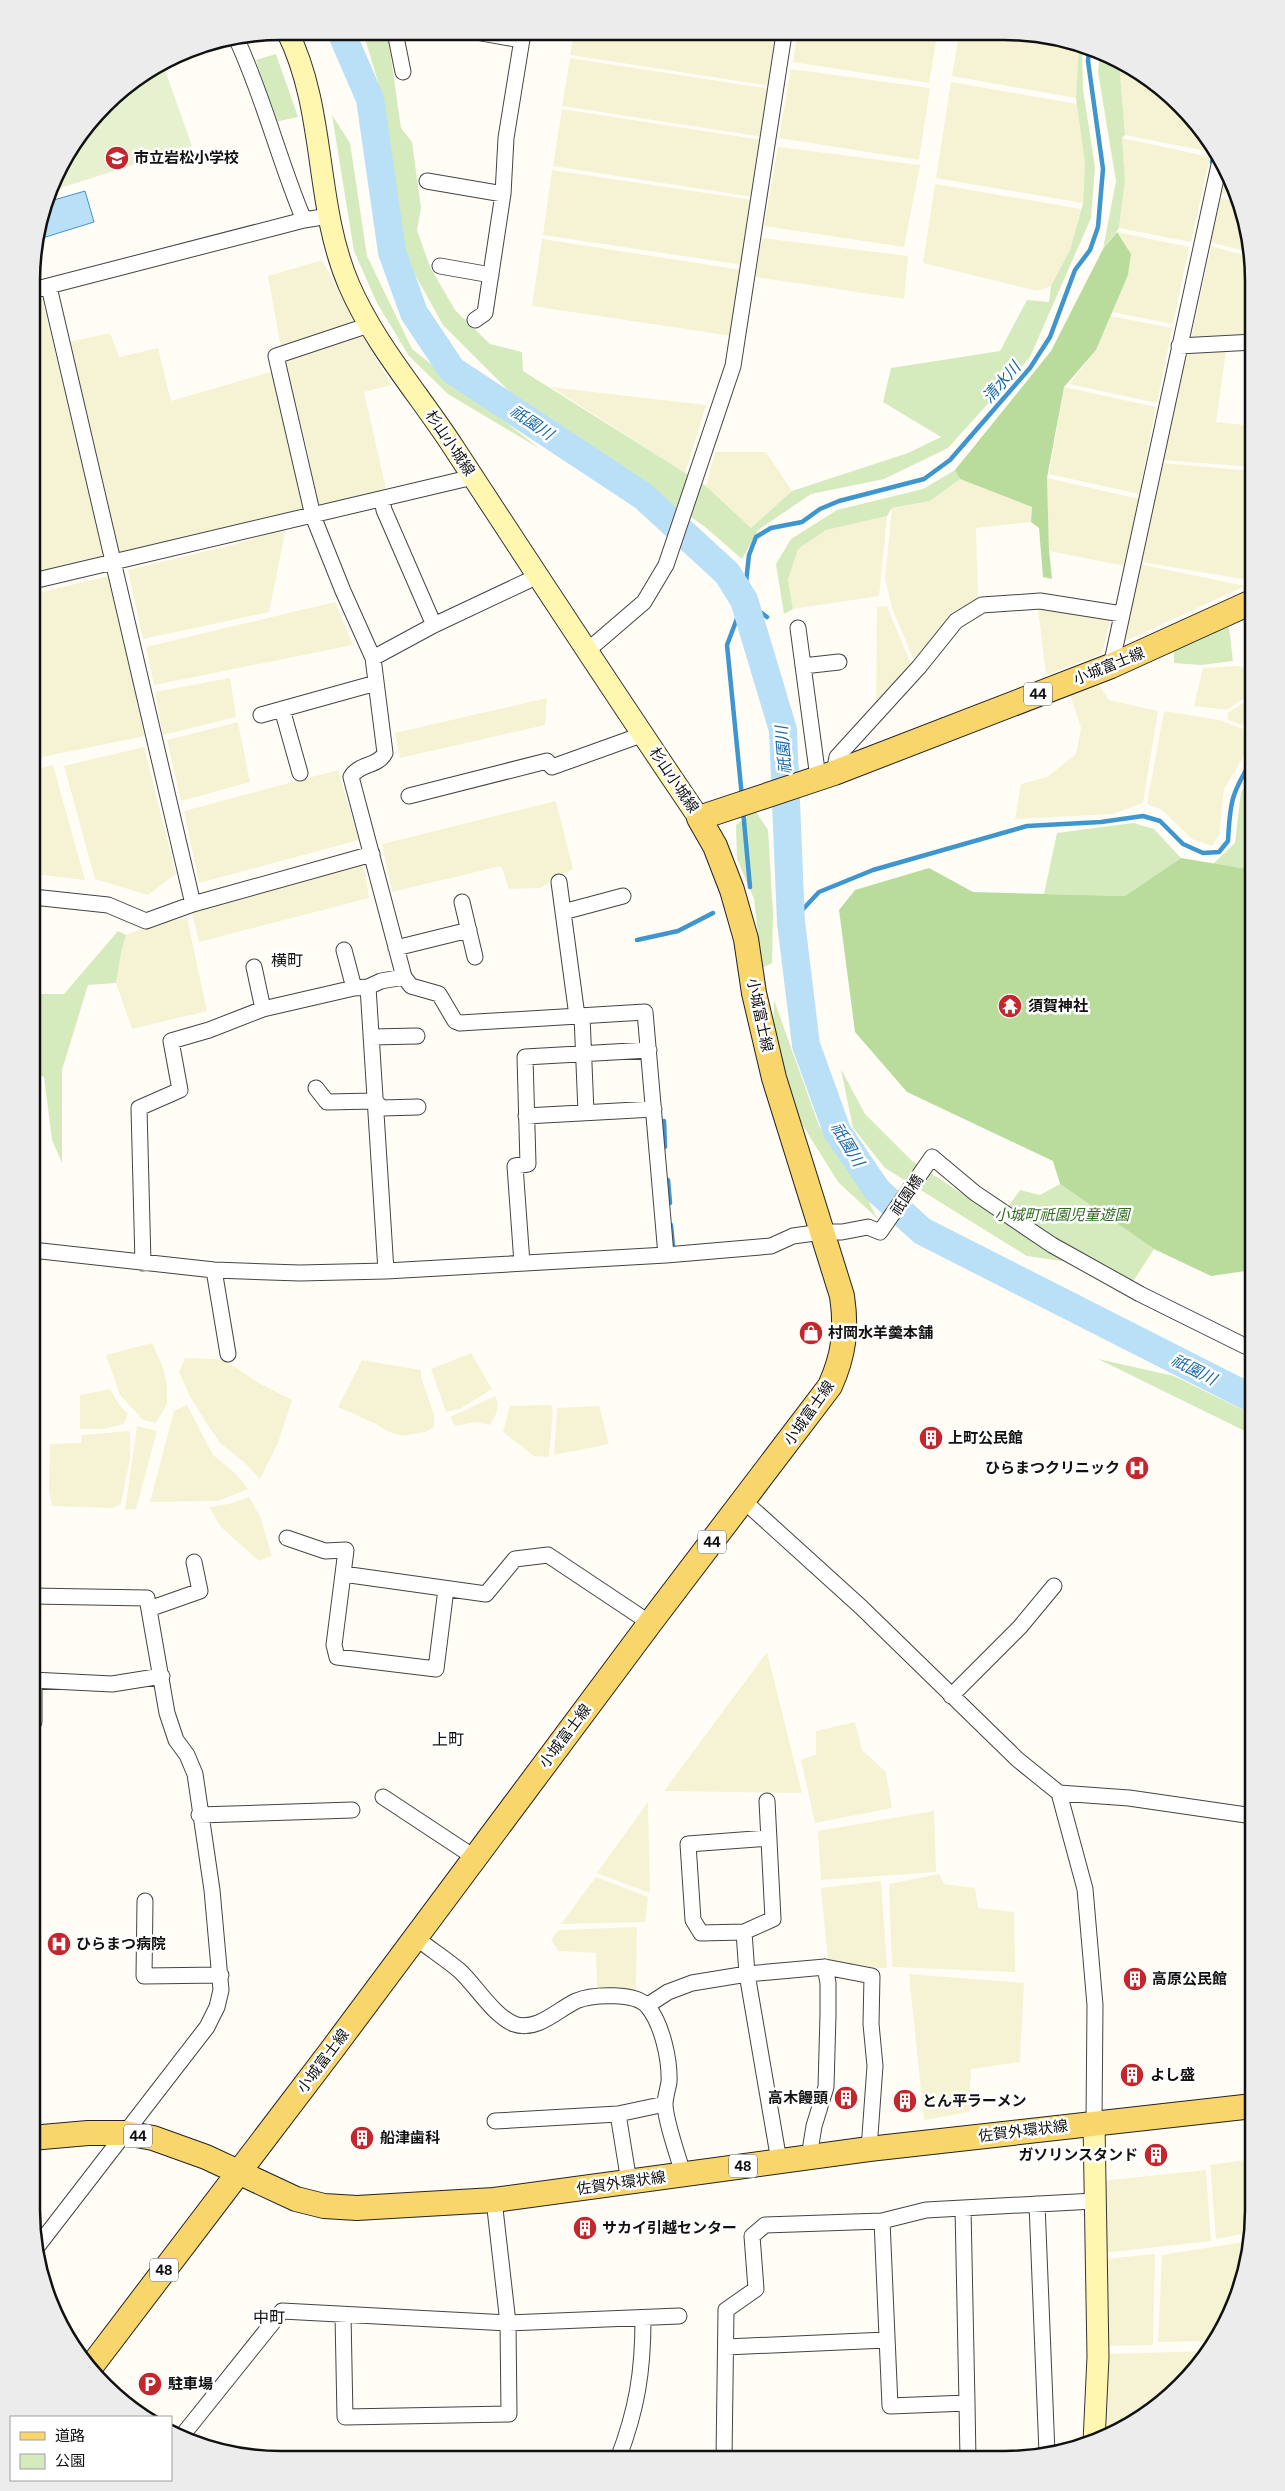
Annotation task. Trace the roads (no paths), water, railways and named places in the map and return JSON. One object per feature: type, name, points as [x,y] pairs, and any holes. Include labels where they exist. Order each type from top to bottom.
[{"type":"main road","name":"杉山小城線","points":[[291,40],[302,66],[312,104],[329,216],[349,285],[369,326],[473,477],[699,818]]},
{"type":"main road","name":"小城富士線","points":[[238,2172],[830,1386],[840,1365],[846,1321],[842,1296],[774,1078],[754,993],[746,939],[732,890],[715,846],[699,818],[826,775],[1111,666],[1245,605]]},
{"type":"main road","name":"佐賀外環状線","points":[[238,2172],[296,2199],[324,2206],[357,2208],[494,2200],[869,2149],[1245,2107]]},
{"type":"main road","points":[[1094,2123],[1098,2358],[1094,2434]]},
{"type":"main road","name":"44","points":[[40,2137],[88,2133],[124,2134],[153,2138],[182,2147],[238,2172]]},
{"type":"main road","name":"48","points":[[94,2362],[238,2172]]},
{"type":"street","points":[[397,40],[403,72]]},
{"type":"street","points":[[475,320],[485,313],[504,194],[506,138],[521,40]]},
{"type":"street","points":[[587,651],[644,602],[666,565],[694,487],[733,366],[783,40]]},
{"type":"street","points":[[240,44],[252,71],[287,180],[304,220]]},
{"type":"street","points":[[1111,666],[1218,170]]},
{"type":"street","points":[[427,181],[504,194]]},
{"type":"street","points":[[40,289],[304,220],[329,216]]},
{"type":"street","points":[[440,266],[491,275]]},
{"type":"street","points":[[49,287],[193,904]]},
{"type":"street","points":[[369,326],[276,356],[313,516],[373,658],[386,753],[382,759],[355,770],[351,778],[404,977],[411,986],[439,994],[455,1021],[460,1023],[645,1012],[666,1255]]},
{"type":"street","points":[[1179,346],[1245,342]]},
{"type":"street","points":[[40,580],[473,477]]},
{"type":"street","points":[[382,499],[384,510],[434,624]]},
{"type":"street","points":[[373,658],[434,624],[538,576]]},
{"type":"street","points":[[826,775],[837,757],[919,667],[956,621],[982,605],[1040,601],[1122,614]]},
{"type":"street","points":[[798,628],[803,666],[826,775]]},
{"type":"street","points":[[803,666],[839,662]]},
{"type":"street","points":[[261,715],[376,683]]},
{"type":"street","points":[[282,709],[300,773]]},
{"type":"street","points":[[409,796],[547,761],[552,767],[644,734]]},
{"type":"street","points":[[40,898],[108,905],[146,921],[193,904],[372,854]]},
{"type":"street","points":[[559,882],[584,1053],[586,1112]]},
{"type":"street","points":[[563,912],[623,896]]},
{"type":"street","points":[[462,902],[475,957]]},
{"type":"street","points":[[396,948],[468,930]]},
{"type":"street","points":[[344,950],[361,987],[371,1038],[386,1271]]},
{"type":"street","points":[[254,967],[263,1009]]},
{"type":"street","points":[[143,1264],[139,1108],[180,1090],[171,1040],[209,1030],[263,1009],[404,977]]},
{"type":"street","points":[[371,1038],[417,1036]]},
{"type":"street","points":[[522,1263],[515,1166],[528,1164],[525,1057],[649,1050]]},
{"type":"street","points":[[316,1088],[327,1102],[375,1101],[382,1108],[418,1107]]},
{"type":"street","points":[[526,1116],[654,1109]]},
{"type":"street","name":"祇園橋","points":[[822,1232],[842,1232],[868,1227],[880,1232],[932,1157],[975,1193],[1052,1245],[1140,1294],[1245,1346]]},
{"type":"street","points":[[40,1251],[143,1264],[300,1274],[666,1255],[771,1246],[793,1236],[822,1232]]},
{"type":"street","points":[[214,1270],[228,1354]]},
{"type":"street","points":[[744,1501],[861,1607],[1017,1759],[1059,1792],[1129,1798],[1245,1815]]},
{"type":"street","points":[[287,1538],[325,1551],[346,1550],[334,1645],[337,1657],[436,1669],[446,1588]]},
{"type":"street","points":[[343,1574],[486,1594],[515,1558],[548,1555],[650,1623]]},
{"type":"street","points":[[150,1609],[200,1591],[194,1562]]},
{"type":"street","points":[[951,1696],[1020,1627],[1054,1586]]},
{"type":"street","points":[[40,1596],[147,1598],[167,1713],[176,1740],[195,1774],[199,1815],[212,1890],[221,1975],[221,1990],[217,2006],[206,2027],[42,2241]]},
{"type":"street","points":[[40,1680],[112,1684],[162,1676]]},
{"type":"street","points":[[1059,1792],[1085,1890],[1095,2005],[1094,2123]]},
{"type":"street","points":[[382,1797],[474,1857]]},
{"type":"street","points":[[767,1801],[769,1838],[773,1919],[744,1932],[701,1933],[693,1920],[688,1844],[769,1838]]},
{"type":"street","points":[[199,1815],[352,1810]]},
{"type":"street","points":[[145,1901],[144,1976],[221,1975]]},
{"type":"street","points":[[744,1932],[747,1974],[779,2162]]},
{"type":"street","points":[[415,1937],[460,1971],[504,2018],[514,2024],[526,2026],[540,2022],[578,2000],[627,1996],[637,1998],[648,2005],[657,2022],[669,2062],[669,2084],[665,2104],[683,2174]]},
{"type":"street","points":[[648,2005],[668,1992],[692,1983],[747,1974],[824,1967],[872,1976],[871,2024],[875,2066],[869,2149]]},
{"type":"street","points":[[809,2157],[814,2126],[826,2086],[828,1983],[824,1967]]},
{"type":"street","points":[[495,2122],[618,2114],[665,2104]]},
{"type":"street","points":[[618,2114],[629,2182]]},
{"type":"street","points":[[343,2315],[345,2417],[509,2414],[508,2323],[494,2200]]},
{"type":"street","points":[[724,2451],[726,2310],[756,2290],[752,2236],[764,2225],[882,2221],[926,2210],[1094,2200]]},
{"type":"street","points":[[1037,2204],[1047,2447]]},
{"type":"street","points":[[963,2208],[968,2451]]},
{"type":"street","points":[[882,2221],[890,2406],[967,2403]]},
{"type":"street","points":[[186,2431],[282,2311],[508,2323],[643,2319],[679,2316]]},
{"type":"street","points":[[621,2451],[633,2420],[643,2358],[643,2319]]},
{"type":"street","points":[[726,2347],[886,2340]]},
{"type":"water","points":[[85,191],[94,222],[44,237],[54,200]]},
{"type":"waterway","name":"祇園川","points":[[344,40],[370,99],[392,252],[414,313],[452,370],[643,496],[727,573],[744,600],[783,730],[791,922],[806,1045],[837,1131],[877,1190],[922,1231],[1245,1395]]},
{"type":"waterway","name":"清水川","points":[[744,600],[749,555],[756,537],[771,528],[802,522],[820,509],[839,501],[924,479],[950,460],[1030,368],[1050,337],[1075,270],[1090,250],[1098,227],[1103,169],[1088,55]]},
{"type":"waterway","points":[[742,797],[727,645],[744,600],[767,617]]},
{"type":"waterway","points":[[791,922],[819,892],[873,870],[1027,826],[1101,822],[1143,816],[1160,821],[1183,844],[1203,853],[1219,852],[1228,841],[1231,806],[1245,772]]},
{"type":"waterway","points":[[743,810],[750,887]]},
{"type":"waterway","points":[[637,940],[678,931],[713,913]]},
{"type":"waterway","points":[[664,1121],[665,1147]]},
{"type":"waterway","points":[[668,1180],[670,1203]]},
{"type":"waterway","points":[[671,1225],[673,1246]]},
{"type":"place","name":"市立岩松小学校","points":[[117,158]]},
{"type":"place","name":"須賀神社","points":[[1010,1006]]},
{"type":"place","name":"村岡水羊羹本舗","points":[[811,1333]]},
{"type":"place","name":"上町公民館","points":[[931,1438]]},
{"type":"place","name":"ひらまつクリニック","points":[[1137,1468]]},
{"type":"place","name":"ひらまつ病院","points":[[59,1944]]},
{"type":"place","name":"高原公民館","points":[[1135,1979]]},
{"type":"place","name":"よし盛","points":[[1132,2075]]},
{"type":"place","name":"高木饅頭","points":[[846,2098]]},
{"type":"place","name":"とん平ラーメン","points":[[905,2101]]},
{"type":"place","name":"船津歯科","points":[[362,2138]]},
{"type":"place","name":"ガソリンスタンド","points":[[1156,2155]]},
{"type":"place","name":"サカイ引越センター","points":[[585,2228]]},
{"type":"place","name":"駐車場","points":[[150,2384]]},
{"type":"district","name":"横町","points":[[287,960]]},
{"type":"district","name":"上町","points":[[448,1739]]},
{"type":"district","name":"中町","points":[[269,2317]]},
{"type":"park label","name":"小城町祇園児童遊園","points":[[1062,1215]]}]
